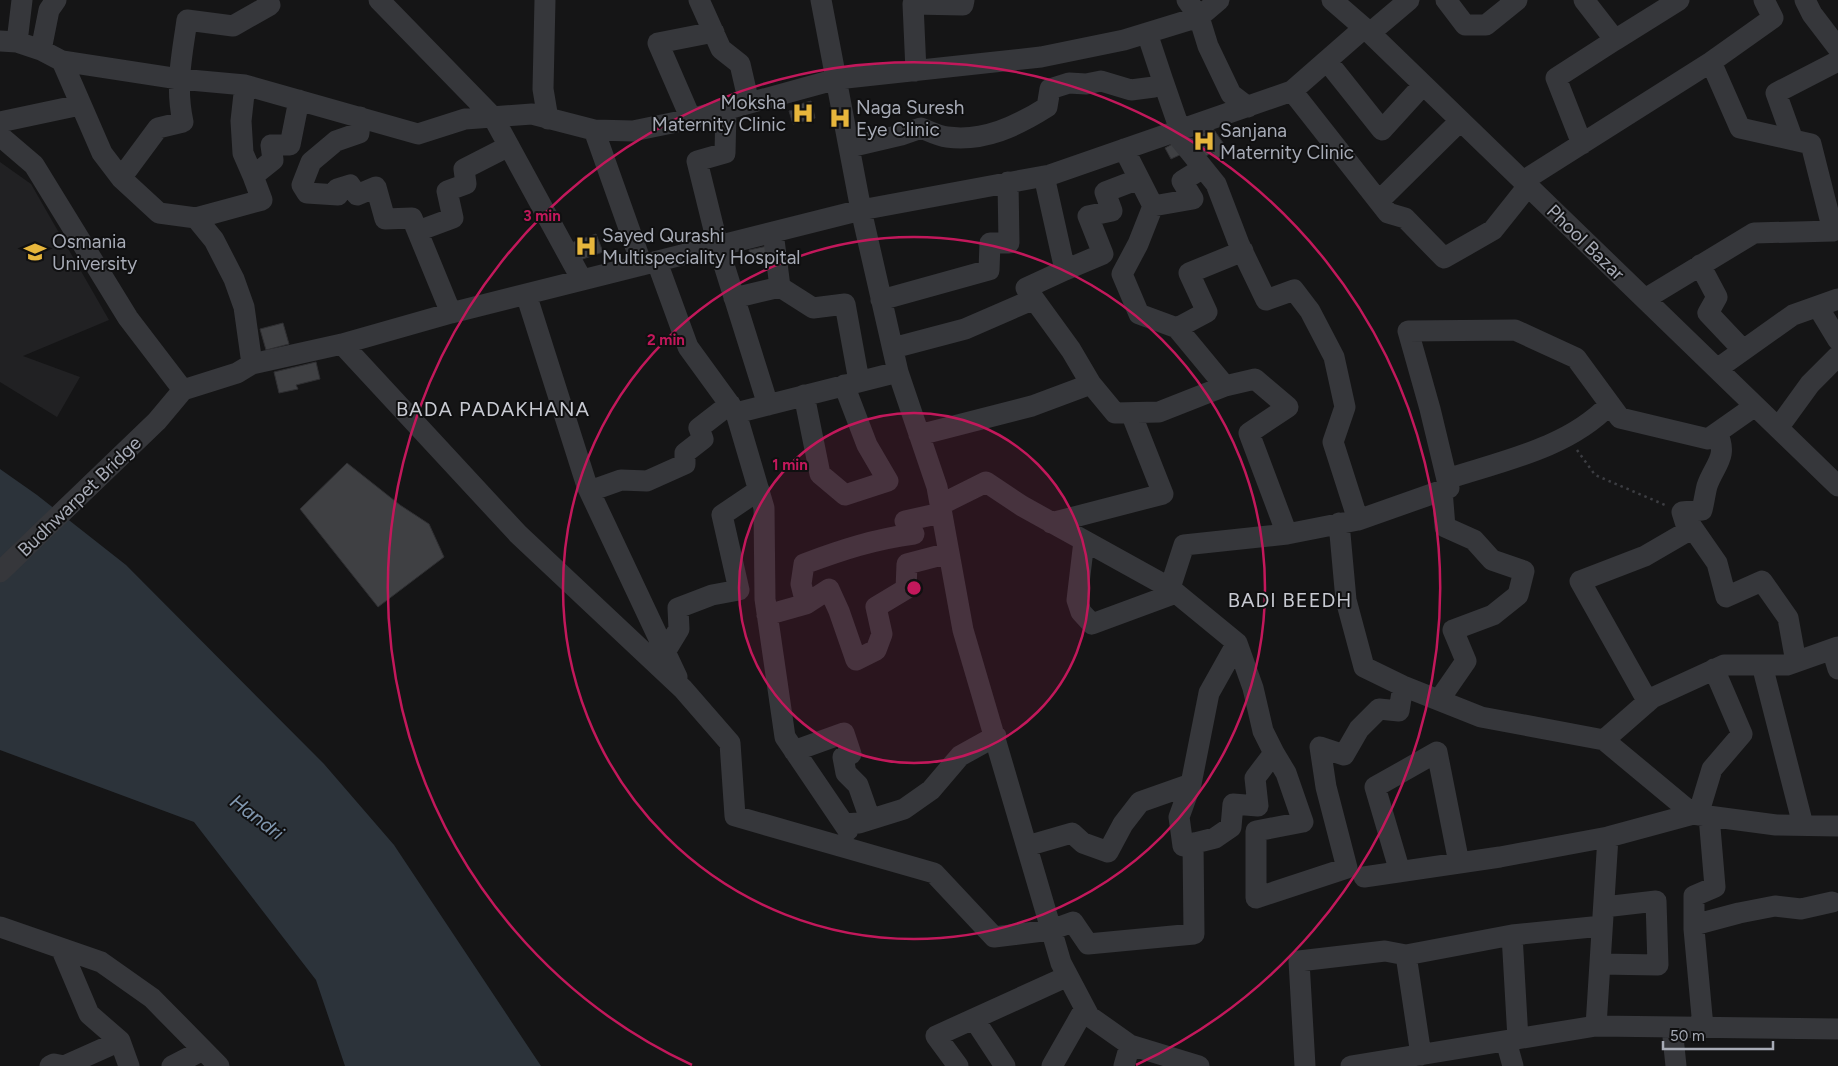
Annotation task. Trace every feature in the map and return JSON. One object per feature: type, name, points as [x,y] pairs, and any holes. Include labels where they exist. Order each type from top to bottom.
[{"type":"street","points":[[22,0],[9,41],[40,50],[62,61],[179,79],[245,85],[418,134],[465,119],[532,114],[594,130],[633,131],[726,110],[837,78],[1042,57],[1147,33],[1193,9],[1219,0]]},
{"type":"street","points":[[40,50],[49,10],[56,0]]},
{"type":"street","points":[[121,178],[158,128],[182,122],[178,98],[187,20],[233,26],[270,5],[267,0]]},
{"type":"street","points":[[379,0],[493,117],[582,280]]},
{"type":"street","points":[[545,0],[543,89],[548,119]]},
{"type":"street","points":[[699,0],[721,49],[740,64],[749,104]]},
{"type":"street","points":[[821,0],[861,210],[892,348],[898,372],[937,487],[963,630],[996,736],[1051,930],[1068,976],[1089,1016],[1130,1045],[1199,1066]]},
{"type":"street","points":[[916,71],[913,4],[963,5],[964,0]]},
{"type":"street","name":"Phool Bazar","points":[[1332,0],[1367,31],[1838,486]]},
{"type":"street","points":[[0,136],[34,165],[128,318],[184,390],[237,373],[252,364],[342,344],[451,313],[861,210],[1044,176],[1292,91],[1327,61],[1408,0]]},
{"type":"street","points":[[1446,0],[1465,25],[1486,25],[1517,0]]},
{"type":"street","points":[[1584,0],[1615,40]]},
{"type":"street","points":[[1582,144],[1556,78],[1679,0]]},
{"type":"street","points":[[1292,91],[1388,213],[1406,218],[1444,258],[1493,230],[1525,184],[1582,144],[1710,62],[1773,18],[1764,0]]},
{"type":"street","points":[[1804,0],[1812,14],[1838,48]]},
{"type":"street","points":[[1193,9],[1231,94],[1248,106]]},
{"type":"street","points":[[691,119],[658,43],[714,32]]},
{"type":"street","points":[[1147,33],[1177,131],[1216,184],[1243,251],[1266,300],[1294,290],[1310,310],[1334,357],[1345,406],[1333,442],[1348,521],[1346,600],[1364,667],[1403,686],[1481,717],[1604,740],[1700,815]]},
{"type":"street","points":[[62,61],[102,153],[121,178],[159,213],[196,218],[262,200],[243,153],[241,121],[245,85]]},
{"type":"street","points":[[1327,61],[1382,130],[1423,85]]},
{"type":"street","points":[[1793,140],[1776,93],[1838,61]]},
{"type":"street","points":[[1644,299],[1754,232],[1833,231],[1831,194],[1811,144],[1740,128],[1710,62]]},
{"type":"street","points":[[850,147],[901,135],[921,128],[946,137],[982,136],[1009,129],[1047,107],[1050,89],[1069,83],[1086,84],[1101,81],[1131,90],[1154,87],[1163,81]]},
{"type":"street","points":[[253,176],[273,160],[271,145],[290,145],[299,100]]},
{"type":"street","points":[[0,122],[80,105]]},
{"type":"street","points":[[726,110],[725,153],[697,161],[718,246],[768,405]]},
{"type":"street","points":[[360,117],[359,133],[336,142],[310,162],[302,186],[307,193],[338,195],[337,189],[350,185],[357,195],[376,187],[385,219],[412,218],[451,313]]},
{"type":"street","points":[[1379,201],[1460,121]]},
{"type":"street","points":[[594,130],[688,347],[733,409],[764,508],[767,615],[785,737],[794,751],[846,827],[904,809],[931,790],[960,756],[996,736]]},
{"type":"street","points":[[418,231],[453,218],[447,191],[466,184],[464,169],[508,146]]},
{"type":"street","points":[[1124,149],[1153,206],[1138,244],[1122,274],[1139,314],[1177,328],[1225,386]]},
{"type":"street","points":[[1153,206],[1193,198],[1182,181],[1203,168]]},
{"type":"street","points":[[1044,176],[1065,270]]},
{"type":"street","points":[[1139,179],[1105,192],[1112,212],[1088,216],[1103,254],[1026,288],[1071,350],[1091,384],[1115,413],[1159,412],[1225,386],[1255,379],[1288,407],[1249,432],[1287,534]]},
{"type":"street","points":[[882,300],[989,270],[990,244],[1009,243],[1008,182]]},
{"type":"street","points":[[196,218],[214,240],[234,279],[244,307],[252,364]]},
{"type":"street","points":[[773,232],[780,287]]},
{"type":"street","points":[[1177,328],[1207,312],[1189,273],[1243,251]]},
{"type":"street","points":[[1700,265],[1717,297],[1708,313],[1743,350]]},
{"type":"street","points":[[734,298],[780,287],[813,308],[845,304],[852,383],[867,444],[888,481],[845,495],[820,474],[804,395]]},
{"type":"street","points":[[526,294],[590,491],[683,689]]},
{"type":"street","points":[[892,348],[965,329],[1034,299]]},
{"type":"street","points":[[1717,369],[1792,315],[1838,299]]},
{"type":"street","points":[[1818,307],[1838,340]]},
{"type":"street","points":[[1439,700],[1466,662],[1453,630],[1493,615],[1518,595],[1524,571],[1492,560],[1474,540],[1445,527],[1445,485],[1430,409],[1408,331],[1515,330],[1576,358],[1620,418],[1708,439],[1755,406]]},
{"type":"street","points":[[342,344],[518,534],[683,689],[730,743],[735,816],[934,873],[994,937],[1051,930],[1073,922],[1088,944],[1194,934],[1193,843]]},
{"type":"street","points":[[1778,428],[1810,384],[1838,356]]},
{"type":"street","points":[[590,491],[621,480],[647,481],[685,464],[685,453],[703,439],[699,428],[733,409],[768,405],[898,372]]},
{"type":"street","points":[[919,435],[1032,406],[1091,384]]},
{"type":"street","name":"Budhwarpet Bridge","points":[[0,572],[157,421],[184,390]]},
{"type":"street","points":[[1173,590],[1184,545],[1287,534],[1348,521],[1567,437],[1596,418],[1609,404]]},
{"type":"street","points":[[1051,523],[1163,494],[1131,413]]},
{"type":"street","points":[[1682,512],[1702,510],[1708,484],[1717,468],[1723,445],[1717,433]]},
{"type":"street","points":[[806,604],[801,584],[804,564],[849,547],[884,538],[914,534],[905,521],[941,509],[986,482],[1051,523],[1173,590],[1237,643],[1253,688],[1263,731],[1286,773],[1304,822],[1256,831],[1256,898],[1347,868],[1326,787],[1320,747],[1344,755],[1359,729],[1379,709],[1399,711],[1403,686]]},
{"type":"street","points":[[664,652],[679,629],[678,608],[712,595],[739,590],[722,515],[758,490]]},
{"type":"street","points":[[1682,512],[1717,563],[1726,597],[1762,581],[1788,618],[1796,662]]},
{"type":"street","points":[[1648,702],[1580,581],[1645,556],[1688,531],[1682,512]]},
{"type":"street","points":[[1084,541],[1077,600],[1081,612],[1092,624],[1173,590]]},
{"type":"street","points":[[767,615],[806,604],[829,589],[839,611],[856,660],[876,650],[882,634],[876,607],[906,589],[907,564],[949,553]]},
{"type":"street","points":[[1237,643],[1209,693],[1191,784],[1179,817],[1183,846],[1215,838],[1231,827],[1232,804],[1258,806],[1255,778],[1274,754]]},
{"type":"street","points":[[1604,740],[1648,702],[1724,665],[1787,665],[1836,655]]},
{"type":"street","points":[[1762,664],[1803,825]]},
{"type":"street","points":[[1703,1027],[1694,925],[1694,896],[1715,887],[1700,815],[1712,769],[1742,734],[1714,669]]},
{"type":"street","points":[[794,751],[844,733],[850,754],[843,756],[846,773],[858,785],[870,819]]},
{"type":"street","points":[[1400,872],[1375,788],[1437,752],[1459,863]]},
{"type":"street","points":[[1027,846],[1072,833],[1082,843],[1108,852],[1123,824],[1140,802],[1191,784]]},
{"type":"street","points":[[1364,877],[1459,863],[1608,836],[1700,815],[1776,825],[1838,826]]},
{"type":"street","points":[[1596,1026],[1608,836]]},
{"type":"street","points":[[1694,925],[1739,913],[1776,906],[1801,909],[1836,900]]},
{"type":"street","points":[[1305,1066],[1299,961],[1385,951],[1406,955],[1603,916],[1656,901],[1658,965],[1600,964]]},
{"type":"street","points":[[0,927],[101,962],[152,998],[219,1066]]},
{"type":"street","points":[[1512,935],[1513,1066]]},
{"type":"street","points":[[60,948],[89,1014],[120,1041],[129,1066]]},
{"type":"street","points":[[1406,955],[1421,1054]]},
{"type":"street","points":[[958,1066],[936,1036],[1068,976]]},
{"type":"street","points":[[1053,1066],[1085,1008]]},
{"type":"street","points":[[974,1019],[1005,1066]]},
{"type":"street","points":[[1351,1066],[1596,1026],[1838,1029]]},
{"type":"street","points":[[1672,1027],[1676,1066]]},
{"type":"street","points":[[50,1066],[54,1064],[64,1066],[120,1041]]},
{"type":"street","points":[[1124,1066],[1130,1045]]},
{"type":"street","points":[[172,1066],[204,1050]]},
{"type":"path","points":[[1567,437],[1595,475],[1682,512]]},
{"type":"shaded area","name":"Osmania University","points":[[0,162],[31,184],[109,320],[23,356],[80,377],[57,417],[0,382]]},
{"type":"water","name":"Handri","points":[[0,469],[37,495],[126,565],[324,764],[394,845],[541,1066],[345,1066],[316,980],[194,822],[0,750]]},
{"type":"building","points":[[811,101],[815,118],[793,124],[789,111],[798,109],[797,105]]},
{"type":"building","points":[[1212,127],[1228,150],[1217,159],[1212,152],[1199,161],[1187,144]]},
{"type":"building","points":[[1178,141],[1184,153],[1171,159],[1165,148]]},
{"type":"building","points":[[596,234],[603,252],[577,261],[571,243]]},
{"type":"building","points":[[772,245],[775,263],[761,265],[759,260],[751,261],[749,250]]},
{"type":"building","points":[[283,323],[289,344],[266,350],[260,329]]},
{"type":"building","points":[[316,362],[320,379],[296,385],[298,389],[279,393],[274,372]]},
{"type":"building","points":[[347,463],[400,505],[429,524],[444,557],[378,607],[300,509]]},
{"type":"place","name":"Moksha Maternity Clinic","points":[[803,113]]},
{"type":"place","name":"Naga Suresh Eye Clinic","points":[[840,118]]},
{"type":"place","name":"Sanjana Maternity Clinic","points":[[1204,141]]},
{"type":"place","name":"Sayed Qurashi Multispeciality Hospital","points":[[586,246]]},
{"type":"place","name":"Osmania University","points":[[35,252]]},
{"type":"district","name":"BADA PADAKHANA","points":[[493,409]]},
{"type":"district","name":"BADI BEEDH","points":[[1290,600]]}]
